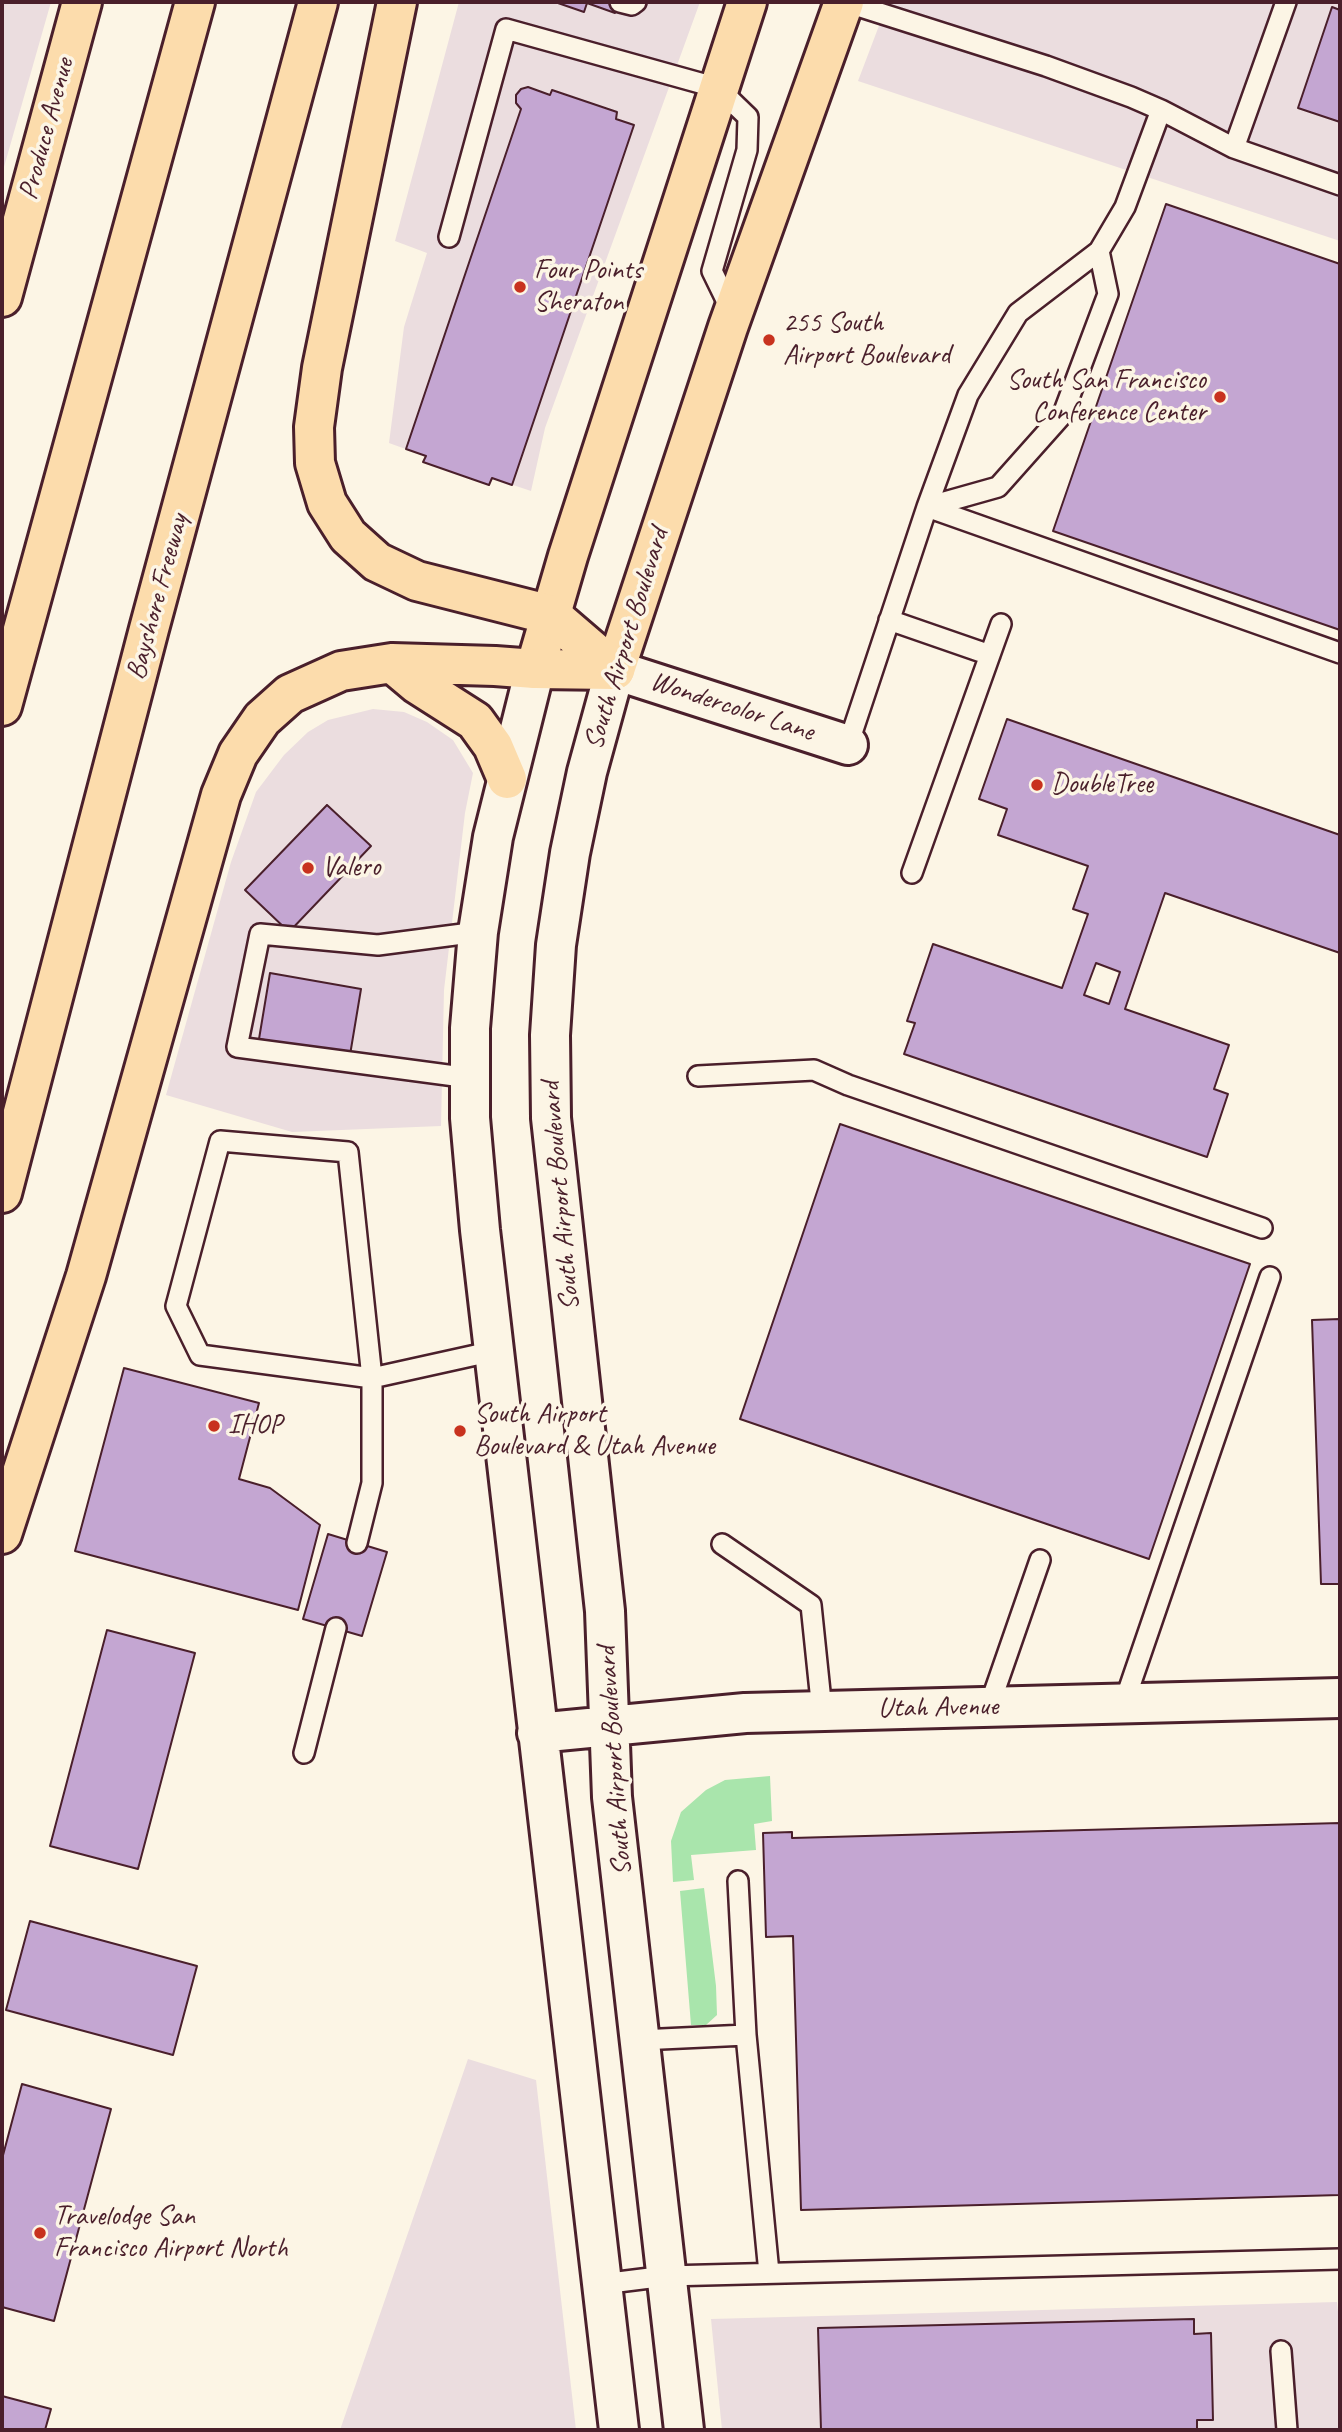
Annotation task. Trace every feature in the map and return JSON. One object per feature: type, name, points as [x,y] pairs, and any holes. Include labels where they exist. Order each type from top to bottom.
[{"type":"main road","name":"Produce Avenue","points":[[2,297],[82,2]]},
{"type":"main road","points":[[2,706],[195,2]]},
{"type":"main road","name":"Bayshore Freeway","points":[[2,1193],[152,615],[318,2]]},
{"type":"main road","points":[[397,2],[322,368],[314,427],[315,463],[327,503],[348,537],[377,562],[418,581],[551,615],[615,670]]},
{"type":"main road","points":[[536,669],[747,2]]},
{"type":"main road","name":"South Airport Boulevard","points":[[615,670],[733,314],[845,2]]},
{"type":"main road","points":[[2,1534],[86,1276],[221,796],[237,754],[262,719],[289,694],[341,671],[393,663],[615,670]]},
{"type":"main road","points":[[393,663],[417,684],[475,721],[493,746],[507,779]]},
{"type":"street","points":[[536,669],[493,837],[478,932],[470,1028],[470,1118],[537,1732],[619,2430]]},
{"type":"street","name":"Wondercolor Lane","points":[[615,670],[848,745]]},
{"type":"street","name":"South Airport Boulevard","points":[[615,670],[587,772],[570,853],[556,945],[550,1035],[551,1118],[605,1611],[612,1797],[684,2430]]},
{"type":"street","name":"Utah Avenue","points":[[537,1732],[744,1713],[1340,1698]]},
{"type":"lane","points":[[620,2],[632,5],[636,2]]},
{"type":"lane","points":[[845,2],[1046,65],[1161,110],[1234,148],[1340,185]]},
{"type":"lane","points":[[1234,148],[1286,2]]},
{"type":"lane","points":[[449,237],[506,29],[718,88],[748,117],[747,150],[712,271],[733,314]]},
{"type":"lane","points":[[848,745],[927,507],[968,395],[1018,313],[1099,251],[1125,207],[1161,110]]},
{"type":"lane","points":[[927,507],[999,487],[1063,414],[1108,294],[1099,251]]},
{"type":"lane","points":[[927,507],[1340,653]]},
{"type":"lane","points":[[889,620],[990,655]]},
{"type":"lane","points":[[912,873],[1001,624]]},
{"type":"lane","points":[[470,1078],[237,1047],[260,934],[378,945],[478,932]]},
{"type":"lane","points":[[698,1076],[814,1070],[861,1090],[1262,1228]]},
{"type":"lane","points":[[357,1543],[372,1483],[372,1378],[348,1152],[220,1141],[176,1306],[200,1355],[372,1378],[494,1351]]},
{"type":"lane","points":[[1124,1703],[1270,1277]]},
{"type":"lane","points":[[722,1544],[811,1605],[822,1711]]},
{"type":"lane","points":[[989,1707],[1040,1560]]},
{"type":"lane","points":[[304,1753],[336,1628]]},
{"type":"lane","points":[[737,1881],[746,2035],[769,2273]]},
{"type":"lane","points":[[640,2039],[746,2035]]},
{"type":"lane","points":[[602,2284],[666,2276],[1340,2259]]},
{"type":"lane","points":[[1281,2351],[1287,2430]]},
{"type":"shaded area","points":[[2,2],[51,2],[2,174]]},
{"type":"shaded area","points":[[459,2],[700,2],[545,428],[531,491],[492,478],[489,485],[423,462],[425,456],[389,443],[404,327],[427,253],[395,241]]},
{"type":"shaded area","points":[[888,2],[1340,2],[1340,241],[858,81]]},
{"type":"shaded area","points":[[373,709],[404,712],[427,722],[453,740],[473,773],[465,813],[444,990],[441,1126],[292,1132],[166,1095],[231,862],[256,792],[284,755],[308,732],[328,720]]},
{"type":"shaded area","points":[[468,2059],[536,2080],[576,2430],[340,2430]]},
{"type":"shaded area","points":[[1337,2302],[1340,2332],[1340,2430],[722,2430],[711,2319]]},
{"type":"green space","points":[[770,1776],[772,1821],[754,1824],[756,1850],[691,1855],[694,1880],[673,1882],[671,1841],[681,1812],[706,1790],[725,1780]]},
{"type":"green space","points":[[704,1888],[717,2015],[706,2025],[691,2025],[680,1891]]},
{"type":"building","points":[[555,2],[619,2],[615,13],[587,3],[584,12]]},
{"type":"building","points":[[1332,7],[1340,10],[1340,122],[1298,108]]},
{"type":"building","name":"Four Points Sheraton","points":[[528,87],[550,95],[552,90],[617,112],[616,119],[634,125],[512,485],[492,478],[489,485],[423,462],[426,456],[406,449],[521,109],[516,103],[516,95],[521,89]]},
{"type":"building","name":"South San Francisco Conference Center","points":[[1166,204],[1340,264],[1340,630],[1053,531]]},
{"type":"building","points":[[1007,719],[1340,835],[1340,953],[1165,893],[1125,1009],[1229,1045],[1214,1089],[1228,1094],[1207,1157],[904,1054],[915,1023],[907,1021],[933,944],[1062,988],[1088,914],[1073,909],[1088,866],[998,835],[1007,809],[979,799]],"holes":[[[1096,963],[1120,972],[1109,1004],[1084,995]]]},
{"type":"building","name":"Valero","points":[[327,805],[371,846],[289,932],[245,890]]},
{"type":"building","points":[[270,973],[361,989],[350,1055],[259,1039]]},
{"type":"building","points":[[840,1124],[1250,1264],[1149,1559],[740,1419]]},
{"type":"building","points":[[1340,1319],[1340,1584],[1321,1584],[1312,1320]]},
{"type":"building","points":[[124,1368],[259,1403],[239,1479],[270,1488],[320,1525],[298,1610],[75,1551]]},
{"type":"building","points":[[328,1534],[387,1552],[362,1636],[303,1619]]},
{"type":"building","points":[[107,1630],[195,1653],[138,1869],[50,1846]]},
{"type":"building","points":[[1340,1823],[1340,2195],[801,2210],[793,1936],[766,1937],[763,1833],[792,1832],[792,1838]]},
{"type":"building","points":[[30,1921],[197,1966],[173,2055],[6,2010]]},
{"type":"building","name":"Travelodge San Francisco Airport North","points":[[22,2084],[111,2109],[54,2321],[2,2307],[2,2159]]},
{"type":"building","points":[[1194,2319],[1194,2334],[1211,2333],[1213,2420],[1197,2420],[1197,2430],[821,2430],[818,2328]]},
{"type":"building","points":[[2,2396],[51,2409],[45,2430],[2,2430]]},
{"type":"place","name":"Four Points Sheraton","points":[[520,287]]},
{"type":"place","name":"255 South Airport Boulevard","points":[[769,340]]},
{"type":"place","name":"South San Francisco Conference Center","points":[[1220,397]]},
{"type":"place","name":"DoubleTree","points":[[1037,785]]},
{"type":"place","name":"Valero","points":[[308,868]]},
{"type":"place","name":"IHOP","points":[[214,1426]]},
{"type":"place","name":"South Airport Boulevard & Utah Avenue","points":[[460,1431]]},
{"type":"place","name":"Travelodge San Francisco Airport North","points":[[40,2233]]}]
